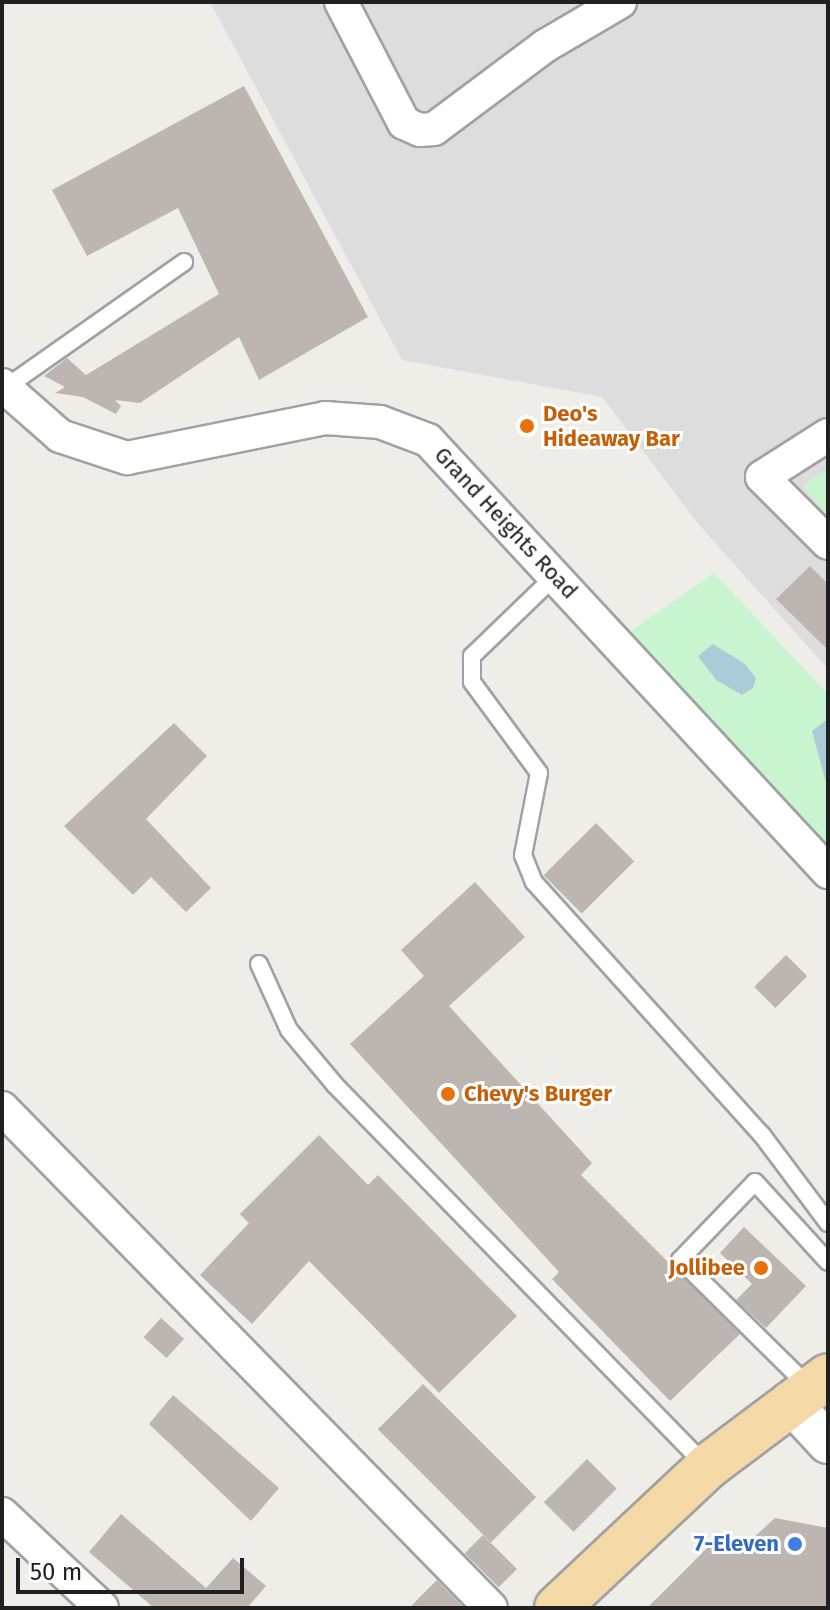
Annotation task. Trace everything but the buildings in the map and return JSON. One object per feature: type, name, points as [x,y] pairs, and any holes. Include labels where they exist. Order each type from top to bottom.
[{"type":"main road","points":[[557,1608],[707,1467],[809,1389]]},
{"type":"street","points":[[341,2],[404,123],[434,129],[545,46],[620,2]]},
{"type":"street","name":"Grand Heights Road","points":[[4,387],[60,436],[127,458],[325,418],[380,422],[428,440],[828,872]]},
{"type":"street","points":[[828,435],[762,477],[828,543]]},
{"type":"street","points":[[2,1108],[491,1608]]},
{"type":"street","points":[[809,1389],[828,1443]]},
{"type":"street","points":[[2,1514],[102,1608]]},
{"type":"lane","points":[[4,387],[184,262]]},
{"type":"lane","points":[[556,575],[472,656],[472,682],[539,773],[523,855],[534,882],[762,1135],[828,1223]]},
{"type":"lane","points":[[259,964],[289,1030],[335,1085],[707,1467]]},
{"type":"lane","points":[[809,1389],[680,1260],[755,1182],[828,1262]]},
{"type":"shaded area","points":[[210,2],[828,2],[828,669],[700,526],[602,397],[402,360]]},
{"type":"green space","points":[[828,469],[828,518],[803,485]]},
{"type":"green space","points":[[714,573],[828,694],[828,853],[625,635]]},
{"type":"water","points":[[713,644],[745,664],[756,678],[753,688],[742,695],[716,680],[698,656]]},
{"type":"water","points":[[828,719],[828,790],[812,731]]},
{"type":"place","name":"Deo's Hideaway Bar","points":[[527,426]]},
{"type":"place","name":"Chevy's Burger","points":[[448,1094]]},
{"type":"place","name":"Jollibee","points":[[761,1268]]},
{"type":"place","name":"7-Eleven","points":[[795,1544]]}]
